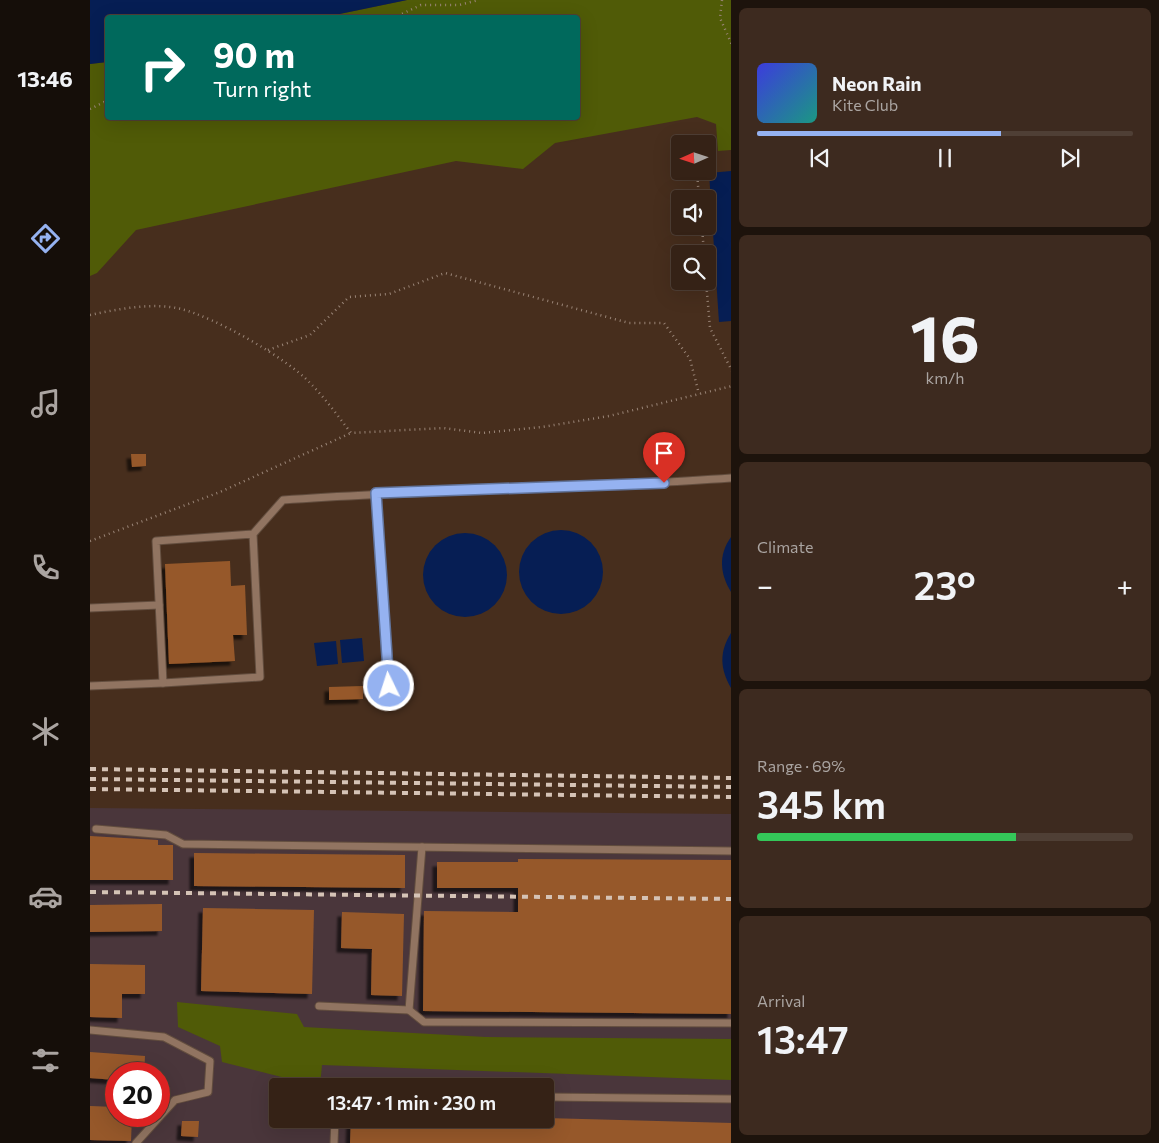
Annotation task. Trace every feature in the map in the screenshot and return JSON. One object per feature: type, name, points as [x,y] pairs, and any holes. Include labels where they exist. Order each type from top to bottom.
[{"type":"lane","points":[[90,686],[260,677],[253,534],[283,500],[376,493],[630,486],[731,478]]},
{"type":"lane","points":[[376,493],[389,686]]},
{"type":"lane","points":[[162,683],[156,541],[253,534]]},
{"type":"lane","points":[[90,608],[159,605]]},
{"type":"lane","points":[[96,829],[166,835],[183,844],[731,851]]},
{"type":"lane","points":[[409,1010],[422,847]]},
{"type":"lane","points":[[319,1006],[409,1010],[424,1022],[731,1023]]},
{"type":"lane","points":[[90,1030],[164,1037],[210,1061],[208,1092],[174,1100],[136,1143]]},
{"type":"lane","points":[[554,1097],[731,1099]]},
{"type":"lane","points":[[334,1143],[335,1128]]},
{"type":"path","points":[[399,15],[421,5],[459,5],[479,0]]},
{"type":"path","points":[[722,0],[720,18],[731,43]]},
{"type":"path","points":[[90,109],[105,102]]},
{"type":"path","points":[[268,350],[310,334],[348,296],[389,294],[445,273],[629,323],[664,323],[690,359],[699,394]]},
{"type":"path","points":[[707,290],[710,328],[731,369]]},
{"type":"path","points":[[90,315],[135,306],[180,309],[208,320],[268,350],[309,381],[351,433]]},
{"type":"path","points":[[90,541],[220,492],[351,433],[443,428],[482,432],[542,427],[609,416],[731,386]]},
{"type":"shaded area","points":[[90,808],[731,814],[731,1143],[90,1143]]},
{"type":"green space","points":[[407,0],[731,0],[731,150],[718,151],[716,124],[697,117],[555,143],[523,169],[456,161],[136,230],[97,273],[90,276],[90,64],[105,62],[105,120],[580,120],[580,15],[335,15]]},
{"type":"green space","points":[[177,1002],[297,1014],[304,1027],[486,1037],[731,1039],[731,1080],[322,1065],[321,1078],[285,1078],[222,1062],[220,1046],[178,1027]]},
{"type":"water","points":[[90,0],[407,0],[335,15],[105,15],[105,62],[90,64]]},
{"type":"water","points":[[731,171],[731,321],[719,322],[716,245],[714,245],[713,235],[716,235],[716,190],[710,190],[709,180],[716,180],[716,172]]},
{"type":"water","points":[[561,530],[577,533],[591,542],[600,556],[603,572],[600,588],[591,602],[577,611],[561,614],[545,611],[531,602],[522,588],[519,572],[522,556],[531,542],[545,533]]},
{"type":"water","points":[[465,533],[481,536],[495,545],[504,559],[507,575],[504,591],[495,605],[481,614],[465,617],[449,614],[435,605],[426,591],[423,575],[426,559],[435,545],[449,536]]},
{"type":"water","points":[[731,537],[731,592],[723,571],[722,558]]},
{"type":"water","points":[[731,633],[731,688],[727,681],[722,660],[724,647]]},
{"type":"water","points":[[362,638],[364,661],[342,663],[340,640]]},
{"type":"water","points":[[336,641],[338,664],[317,666],[314,643]]},
{"type":"building","points":[[131,454],[146,454],[146,466],[132,467]]},
{"type":"building","points":[[230,561],[231,586],[245,585],[247,635],[233,635],[235,661],[169,664],[165,564]]},
{"type":"building","points":[[363,686],[363,699],[329,700],[329,687]]},
{"type":"building","points":[[90,836],[158,840],[158,845],[173,845],[173,880],[90,880]]},
{"type":"building","points":[[194,853],[405,855],[405,888],[194,886]]},
{"type":"building","points":[[518,859],[731,860],[731,1014],[423,1011],[424,911],[518,912],[518,888],[437,888],[437,862],[518,862]]},
{"type":"building","points":[[162,904],[162,931],[90,932],[90,905]]},
{"type":"building","points":[[203,908],[314,910],[312,994],[201,991]]},
{"type":"building","points":[[342,912],[404,914],[402,996],[371,995],[372,949],[341,948]]},
{"type":"building","points":[[90,964],[145,965],[145,994],[122,994],[122,1018],[90,1017]]},
{"type":"building","points":[[90,1052],[145,1056],[145,1062],[105,1062],[105,1079],[90,1078]]},
{"type":"building","points":[[90,1106],[105,1107],[105,1127],[132,1127],[131,1141],[90,1140]]},
{"type":"building","points":[[554,1118],[731,1123],[731,1143],[350,1143],[351,1128],[554,1128]]},
{"type":"building","points":[[182,1121],[199,1121],[198,1137],[181,1136]]},
{"type":"railway","points":[[90,769],[731,778]]},
{"type":"railway","points":[[90,779],[731,787]]},
{"type":"railway","points":[[90,789],[731,797]]},
{"type":"railway","points":[[90,892],[731,899]]},
{"type":"route","points":[[389,686],[376,493],[630,486],[664,483]]}]
